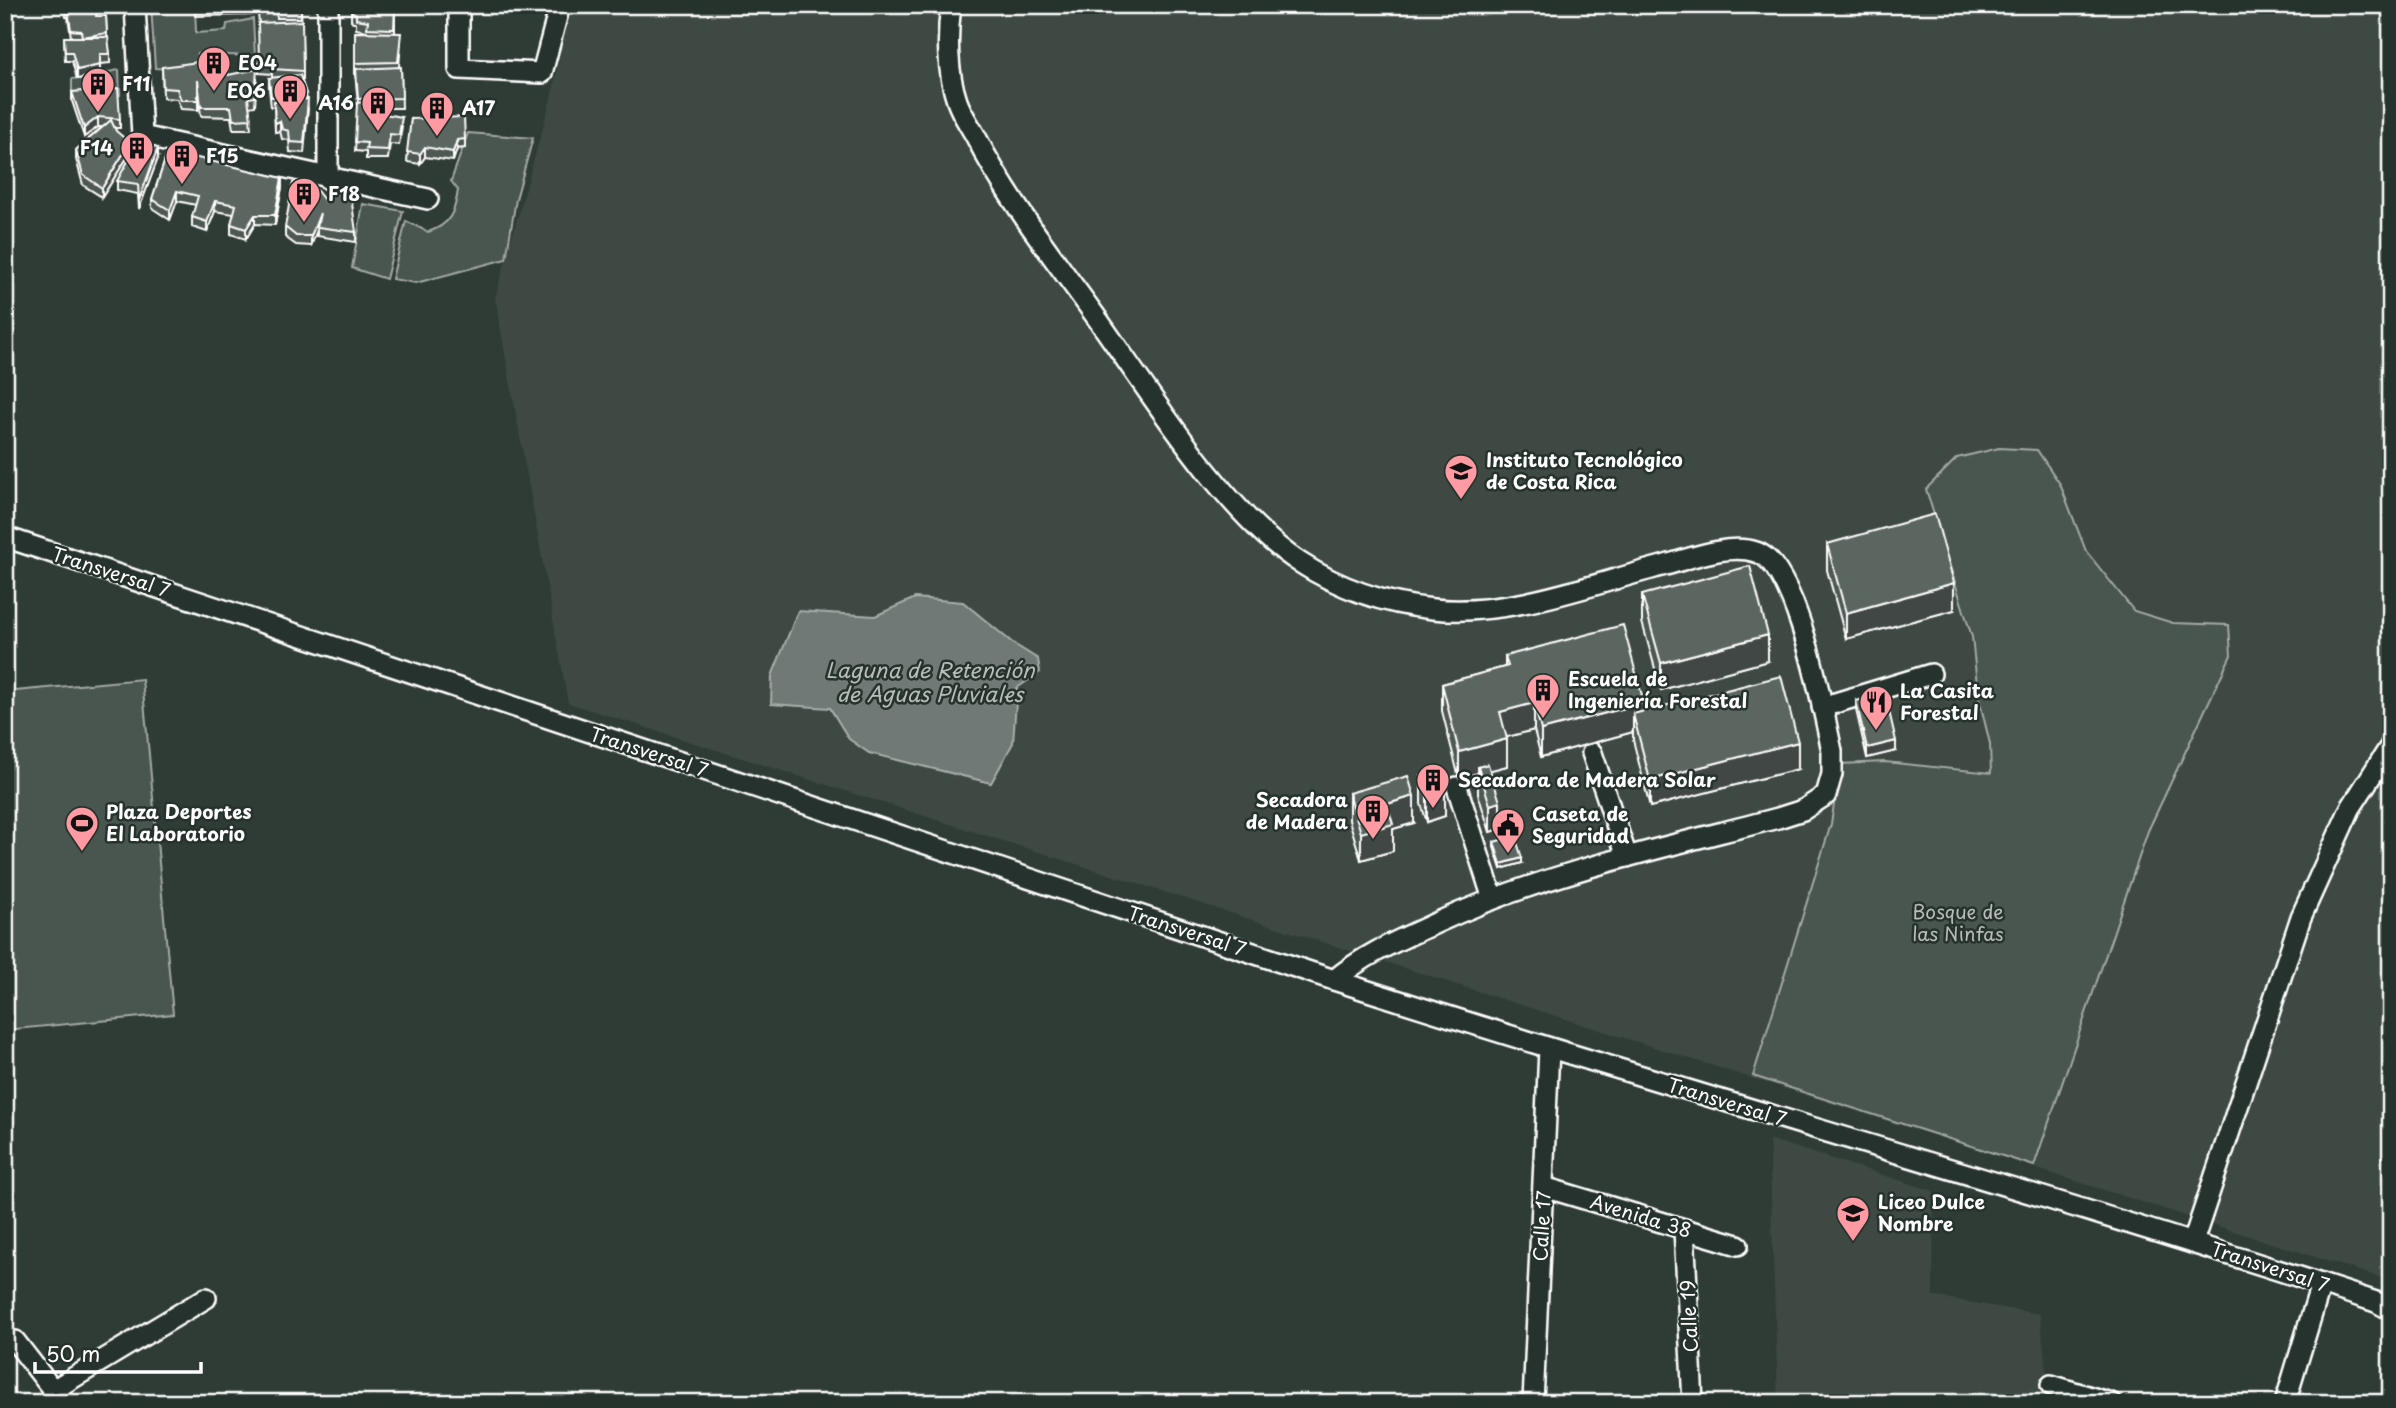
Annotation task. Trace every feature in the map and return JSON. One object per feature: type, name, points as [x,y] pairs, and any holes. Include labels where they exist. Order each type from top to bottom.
[{"type":"street","points":[[135,5],[142,135],[328,179],[428,199]]},
{"type":"street","points":[[328,5],[328,179]]},
{"type":"street","points":[[459,5],[459,69],[542,73],[560,5]]},
{"type":"street","points":[[951,5],[948,47],[957,101],[988,161],[1056,262],[1198,458],[1246,517],[1296,561],[1339,585],[1385,601],[1435,609],[1483,609],[1544,597],[1699,556],[1737,550],[1756,552],[1771,560],[1792,592],[1832,751],[1832,774],[1826,795],[1815,804],[1778,818],[1550,877],[1364,956],[1334,980]]},
{"type":"street","name":"Transversal 7","points":[[5,537],[1334,980],[1549,1049],[2193,1242],[2386,1304]]},
{"type":"street","points":[[1822,707],[1931,674]]},
{"type":"street","points":[[2193,1242],[2301,916],[2350,809],[2391,745]]},
{"type":"street","points":[[1592,753],[1627,857]]},
{"type":"street","points":[[1457,787],[1493,899]]},
{"type":"street","name":"Calle 17","points":[[1533,1403],[1549,1049]]},
{"type":"street","name":"Avenida 38","points":[[1544,1187],[1738,1245]]},
{"type":"street","name":"Calle 19","points":[[1685,1229],[1693,1403]]},
{"type":"street","points":[[2286,1403],[2321,1284]]},
{"type":"street","points":[[15,1342],[59,1396],[206,1298]]},
{"type":"street","points":[[2051,1385],[2111,1403]]},
{"type":"shaded area","name":"Instituto Tecnológico de Costa Rica","points":[[570,5],[2391,5],[2391,1281],[568,703],[495,298],[551,98]]},
{"type":"shaded area","name":"Liceo Dulce Nombre","points":[[1769,1139],[1934,1191],[1933,1296],[2040,1314],[2050,1403],[1778,1403]]},
{"type":"green space","points":[[151,5],[195,5],[196,33],[226,31],[227,24],[253,19],[255,56],[197,54],[198,71],[155,68]]},
{"type":"green space","points":[[119,70],[120,95],[72,101],[72,79]]},
{"type":"green space","points":[[468,133],[533,138],[516,199],[506,259],[416,283],[392,279],[406,221],[428,232],[442,226],[450,217],[458,190],[451,181]]},
{"type":"green space","points":[[363,204],[403,211],[386,279],[352,268]]},
{"type":"green space","name":"Bosque de las Ninfas","points":[[1999,448],[2037,450],[2060,484],[2086,551],[2134,611],[2173,623],[2229,625],[2231,655],[2148,831],[2034,1166],[1753,1076],[1831,824],[1840,764],[1885,762],[1991,773],[1990,744],[1978,694],[1972,637],[1926,489],[1957,458]]},
{"type":"green space","name":"Plaza Deportes El Laboratorio","points":[[142,679],[173,1014],[5,1030],[5,692]]},
{"type":"water","name":"Laguna de Retención de Aguas Pluviales","points":[[915,598],[963,602],[1014,644],[1038,659],[1040,672],[1017,688],[1013,743],[991,783],[869,753],[849,739],[830,708],[771,704],[772,676],[798,611],[875,616]]},
{"type":"building","points":[[65,5],[97,5],[96,16],[106,16],[107,33],[82,37],[81,31],[71,30],[68,10],[77,7],[66,8]]},
{"type":"building","points":[[251,5],[251,6],[195,6]]},
{"type":"building","points":[[258,5],[301,5],[301,18],[277,18],[276,13],[259,14]]},
{"type":"building","points":[[351,5],[395,5],[394,29],[367,28],[368,21],[356,19]]},
{"type":"building","points":[[302,21],[303,71],[272,69],[272,64],[259,63],[258,23]]},
{"type":"building","points":[[355,32],[401,33],[398,62],[355,63]]},
{"type":"building","points":[[64,37],[108,37],[110,54],[100,54],[100,65],[77,70],[72,52],[65,52]]},
{"type":"building","points":[[198,62],[197,66],[228,67],[228,75],[257,69],[255,97],[248,98],[251,119],[233,120],[231,107],[201,107],[198,80],[198,100],[181,100],[177,89],[163,88],[162,67]]},
{"type":"building","points":[[401,67],[402,98],[358,99],[356,69]]},
{"type":"building","points":[[300,75],[306,94],[271,97],[269,78]]},
{"type":"building","name":"F11","points":[[118,88],[120,119],[98,117],[84,128],[72,92]]},
{"type":"building","name":"E06","points":[[308,99],[304,143],[290,142],[289,131],[282,129],[280,121],[275,123],[274,101]]},
{"type":"building","name":"A16","points":[[376,100],[373,112],[402,117],[399,135],[390,134],[388,150],[366,149],[367,143],[355,142],[357,103]]},
{"type":"building","name":"A17","points":[[464,117],[465,139],[457,140],[453,152],[425,147],[420,154],[407,152],[411,119]]},
{"type":"building","points":[[111,120],[116,131],[130,143],[102,188],[83,175],[76,150]]},
{"type":"building","name":"F14","points":[[139,141],[158,148],[139,200],[138,184],[117,181]]},
{"type":"building","points":[[168,151],[282,178],[275,215],[255,215],[246,229],[231,224],[236,205],[215,201],[207,222],[192,217],[198,196],[177,191],[170,210],[152,199]]},
{"type":"building","points":[[293,183],[313,186],[325,201],[329,191],[351,196],[356,232],[317,227],[320,213],[311,236],[296,236],[285,227]]},
{"type":"building","points":[[1935,514],[1954,583],[1846,613],[1827,544]]},
{"type":"building","points":[[1750,566],[1768,635],[1661,663],[1642,595]]},
{"type":"building","name":"Escuela de Ingeniería Forestal","points":[[1623,625],[1644,703],[1541,730],[1534,703],[1500,712],[1507,739],[1459,752],[1442,684],[1508,666],[1505,656]]},
{"type":"building","points":[[1781,676],[1798,742],[1650,780],[1633,714]]},
{"type":"building","name":"La Casita Forestal","points":[[1885,694],[1896,741],[1867,748],[1856,701]]},
{"type":"building","points":[[1488,764],[1500,802],[1490,805],[1478,767]]},
{"type":"building","points":[[1439,771],[1445,790],[1427,795],[1421,777]]},
{"type":"building","points":[[1408,776],[1414,796],[1387,804],[1393,824],[1361,833],[1349,793]]},
{"type":"building","name":"Caseta de Seguridad","points":[[1515,836],[1522,858],[1501,864],[1494,842]]},
{"type":"place","name":"E04","points":[[214,93]]},
{"type":"place","name":"F11","points":[[98,114]]},
{"type":"place","name":"E06","points":[[290,121]]},
{"type":"place","name":"A16","points":[[378,133]]},
{"type":"place","name":"A17","points":[[437,138]]},
{"type":"place","name":"F14","points":[[137,178]]},
{"type":"place","name":"F15","points":[[182,186]]},
{"type":"place","name":"F18","points":[[304,224]]},
{"type":"place","name":"Instituto Tecnológico de Costa Rica","points":[[1461,501]]},
{"type":"place","name":"Escuela de Ingeniería Forestal","points":[[1543,720]]},
{"type":"place","name":"La Casita Forestal","points":[[1876,732]]},
{"type":"place","name":"Secadora de Madera Solar","points":[[1433,810]]},
{"type":"place","name":"Secadora de Madera","points":[[1373,841]]},
{"type":"place","name":"Plaza Deportes El Laboratorio","points":[[82,853]]},
{"type":"place","name":"Caseta de Seguridad","points":[[1508,855]]},
{"type":"place","name":"Liceo Dulce Nombre","points":[[1853,1243]]}]
